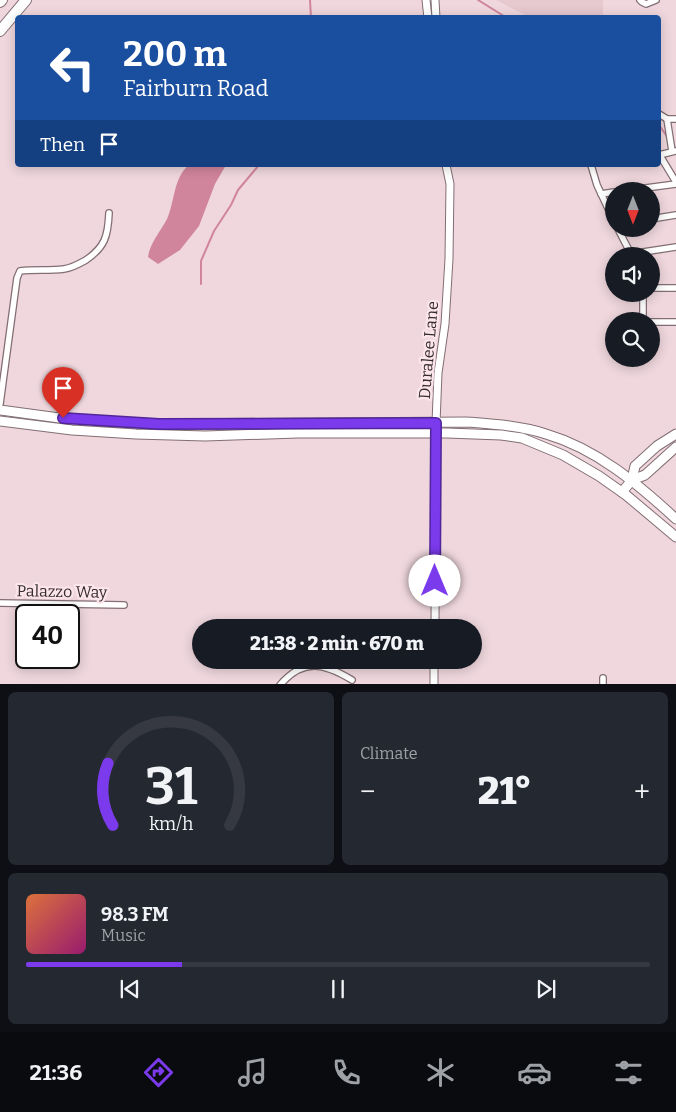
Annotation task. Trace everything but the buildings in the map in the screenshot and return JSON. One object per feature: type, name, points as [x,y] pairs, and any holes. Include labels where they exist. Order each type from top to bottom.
[{"type":"highway","points":[[0,31],[26,0]]},
{"type":"main road","points":[[0,410],[74,420],[159,424],[488,424],[546,434],[599,458],[632,480],[676,519]]},
{"type":"main road","points":[[0,421],[72,430],[204,436],[298,433],[436,433],[501,435],[522,438],[538,443],[578,463],[622,492],[676,537]]},
{"type":"main road","points":[[632,480],[635,466],[657,446],[676,434]]},
{"type":"main road","points":[[622,492],[632,480],[644,475],[676,447]]},
{"type":"street","points":[[426,0],[428,15]]},
{"type":"street","points":[[435,0],[436,15]]},
{"type":"street","points":[[640,0],[646,4],[655,0]]},
{"type":"street","points":[[661,115],[667,119],[676,118]]},
{"type":"street","points":[[661,154],[674,151],[667,119]]},
{"type":"street","points":[[660,185],[676,183],[661,157]]},
{"type":"street","name":"Duralee Lane","points":[[435,619],[436,423],[438,373],[448,289],[450,184],[446,167]]},
{"type":"street","points":[[593,167],[605,202]]},
{"type":"street","points":[[601,194],[605,193]]},
{"type":"street","points":[[0,404],[20,271],[66,269],[79,264],[96,253],[104,243],[109,213]]},
{"type":"street","points":[[660,217],[676,215]]},
{"type":"street","points":[[660,250],[676,247]]},
{"type":"street","points":[[660,288],[676,288]]},
{"type":"street","points":[[660,322],[676,322]]},
{"type":"street","name":"Palazzo Way","points":[[0,604],[124,606]]},
{"type":"street","points":[[280,684],[289,673],[308,665],[326,666],[352,680]]},
{"type":"street","points":[[434,669],[434,684]]},
{"type":"shaded area","points":[[496,0],[603,0],[603,15],[525,15]]},
{"type":"shaded area","points":[[187,167],[225,167],[215,184],[199,226],[180,250],[158,264],[148,257],[149,252],[170,212],[177,183]]},
{"type":"waterway","points":[[310,0],[311,15]]},
{"type":"waterway","points":[[478,0],[502,15]]},
{"type":"waterway","points":[[661,128],[668,138]]},
{"type":"waterway","points":[[201,284],[201,261],[214,231],[231,205],[238,190],[257,167]]},
{"type":"route","points":[[63,418],[159,424],[436,423],[435,581]]}]
